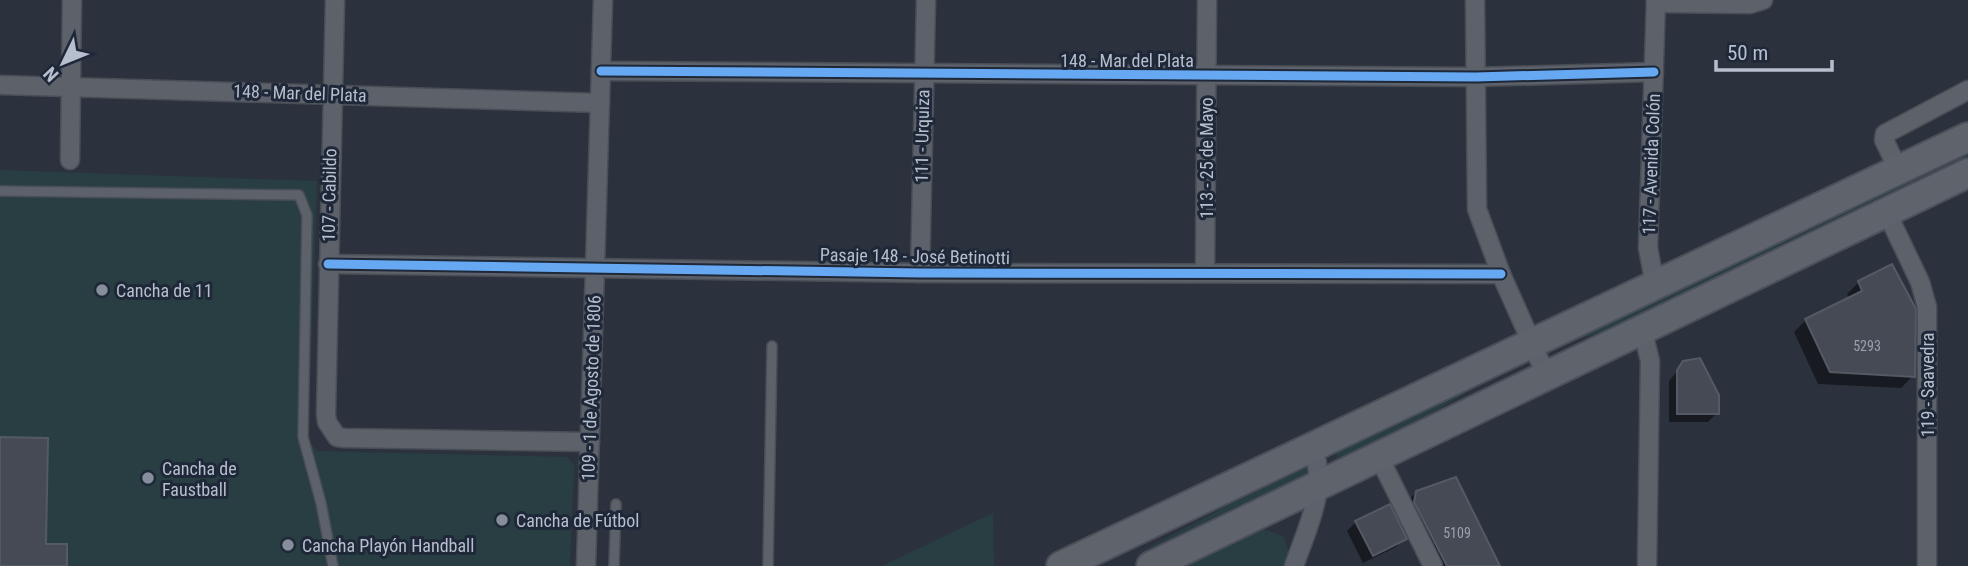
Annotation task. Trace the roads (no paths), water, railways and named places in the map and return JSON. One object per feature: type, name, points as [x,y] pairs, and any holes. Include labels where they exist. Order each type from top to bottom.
[{"type":"main road","points":[[1067,565],[1968,136]]},
{"type":"main road","points":[[1151,566],[1968,173]]},
{"type":"street","points":[[70,160],[72,0]]},
{"type":"street","name":"107 - Cabildo","points":[[335,0],[326,413],[331,431],[337,437],[344,438],[590,442]]},
{"type":"street","name":"109 - 1 de Agosto de 1806","points":[[586,566],[603,0]]},
{"type":"street","name":"111 - Urquiza","points":[[920,273],[926,0]]},
{"type":"street","name":"113 - 25 de Mayo","points":[[1205,273],[1207,0]]},
{"type":"street","points":[[1475,0],[1476,209],[1531,345],[1547,377]]},
{"type":"street","points":[[1656,1],[1750,4],[1763,0]]},
{"type":"street","name":"117 - Avenida Colón","points":[[1656,1],[1648,248],[1656,285]]},
{"type":"street","name":"148 - Mar del Plata","points":[[601,71],[1476,77],[1654,72]]},
{"type":"street","name":"148 - Mar del Plata","points":[[0,85],[600,103]]},
{"type":"street","points":[[1898,169],[1884,140],[1885,134],[1968,90]]},
{"type":"street","name":"119 - Saavedra","points":[[1887,213],[1920,282],[1927,307],[1927,566]]},
{"type":"street","name":"Pasaje 148 - José Betinotti","points":[[328,264],[920,273],[1501,274]]},
{"type":"street","points":[[1642,328],[1650,360],[1647,566]]},
{"type":"street","points":[[1294,566],[1320,485],[1321,471],[1314,446]]},
{"type":"street","points":[[1380,457],[1433,566]]},
{"type":"lane","points":[[0,191],[299,195],[307,215],[303,437],[321,503],[333,566]]},
{"type":"lane","points":[[768,566],[772,346]]},
{"type":"lane","points":[[614,566],[616,504]]},
{"type":"place","name":"Cancha de 11","points":[[102,290]]},
{"type":"place","name":"Cancha de Faustball","points":[[148,478]]},
{"type":"place","name":"Cancha de Fútbol","points":[[502,520]]},
{"type":"place","name":"Cancha Playón Handball","points":[[288,545]]}]
